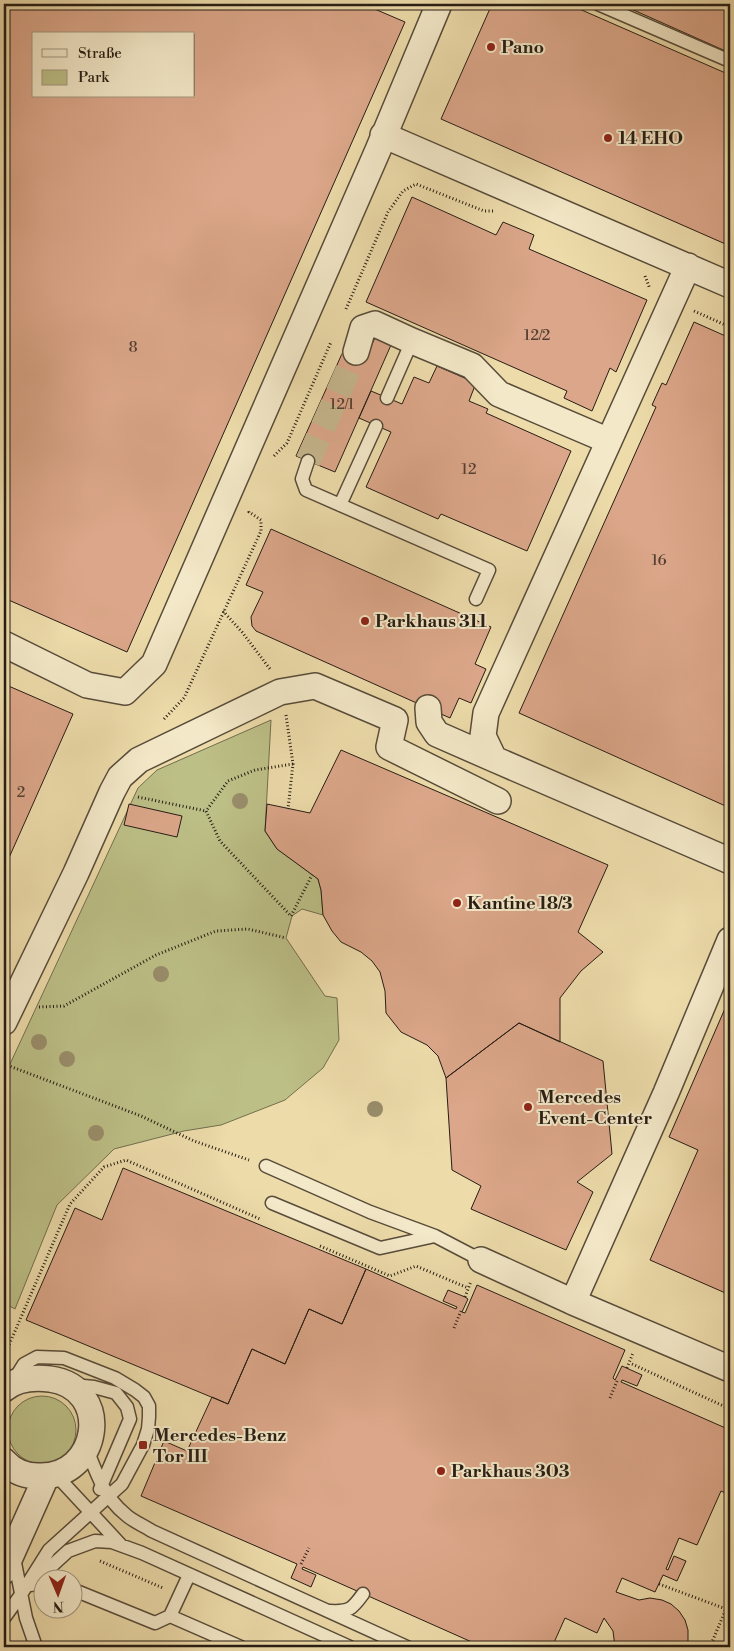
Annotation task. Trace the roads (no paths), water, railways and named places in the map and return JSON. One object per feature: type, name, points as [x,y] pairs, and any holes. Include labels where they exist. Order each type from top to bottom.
[{"type":"street","points":[[4,644],[87,685],[125,692],[154,664],[374,159],[439,4]]},
{"type":"street","points":[[383,135],[730,285]]},
{"type":"street","points":[[494,759],[482,736],[486,713],[688,266]]},
{"type":"street","points":[[356,352],[363,328],[375,324],[472,366],[498,394],[609,441]]},
{"type":"street","points":[[4,1022],[120,778],[139,760],[280,692],[315,686],[394,720],[389,747],[498,801]]},
{"type":"street","points":[[428,708],[429,722],[437,734],[730,861]]},
{"type":"street","points":[[574,1302],[666,1093],[730,940]]},
{"type":"street","points":[[481,1260],[730,1369]]},
{"type":"street","points":[[4,1462],[22,1474],[31,1476],[50,1476],[64,1472],[75,1465],[87,1449],[92,1436],[92,1419],[82,1386],[34,1378],[8,1386]]},
{"type":"street","points":[[8,1561],[50,1476]]},
{"type":"lane","points":[[598,4],[730,61]]},
{"type":"lane","points":[[387,398],[412,341]]},
{"type":"lane","points":[[340,505],[376,426]]},
{"type":"lane","points":[[308,461],[302,478],[306,490],[489,570],[476,599]]},
{"type":"lane","points":[[266,1166],[370,1212],[435,1236],[481,1260]]},
{"type":"lane","points":[[272,1203],[380,1248],[435,1236]]},
{"type":"lane","points":[[4,1618],[49,1550],[122,1484],[143,1446],[150,1417],[149,1406],[144,1397],[115,1378],[64,1358],[37,1357],[24,1364],[8,1386]]},
{"type":"lane","points":[[82,1386],[116,1393],[127,1407],[130,1419],[103,1480],[91,1513]]},
{"type":"lane","points":[[87,1449],[103,1480],[109,1497],[125,1514],[152,1531],[407,1647]]},
{"type":"lane","points":[[50,1476],[91,1513],[121,1546]]},
{"type":"lane","points":[[20,1596],[68,1551],[95,1542],[112,1542],[142,1552],[350,1647]]},
{"type":"lane","points":[[8,1561],[20,1596],[30,1635],[36,1647]]},
{"type":"lane","points":[[82,1593],[155,1623],[170,1616],[189,1575]]},
{"type":"lane","points":[[327,1610],[341,1611],[352,1608],[363,1594]]},
{"type":"lane","points":[[170,1616],[242,1647]]},
{"type":"tunnel","points":[[308,461],[356,352]]},
{"type":"place","name":"Pano","points":[[491,47]]},
{"type":"place","name":"14 EHO","points":[[608,138]]},
{"type":"place","name":"Parkhaus 311","points":[[365,621]]},
{"type":"place","name":"Kantine 18/3","points":[[457,903]]},
{"type":"place","name":"Mercedes Event-Center","points":[[528,1107]]},
{"type":"place","name":"Mercedes-Benz Tor III","points":[[143,1445]]},
{"type":"place","name":"Parkhaus 303","points":[[441,1471]]}]
